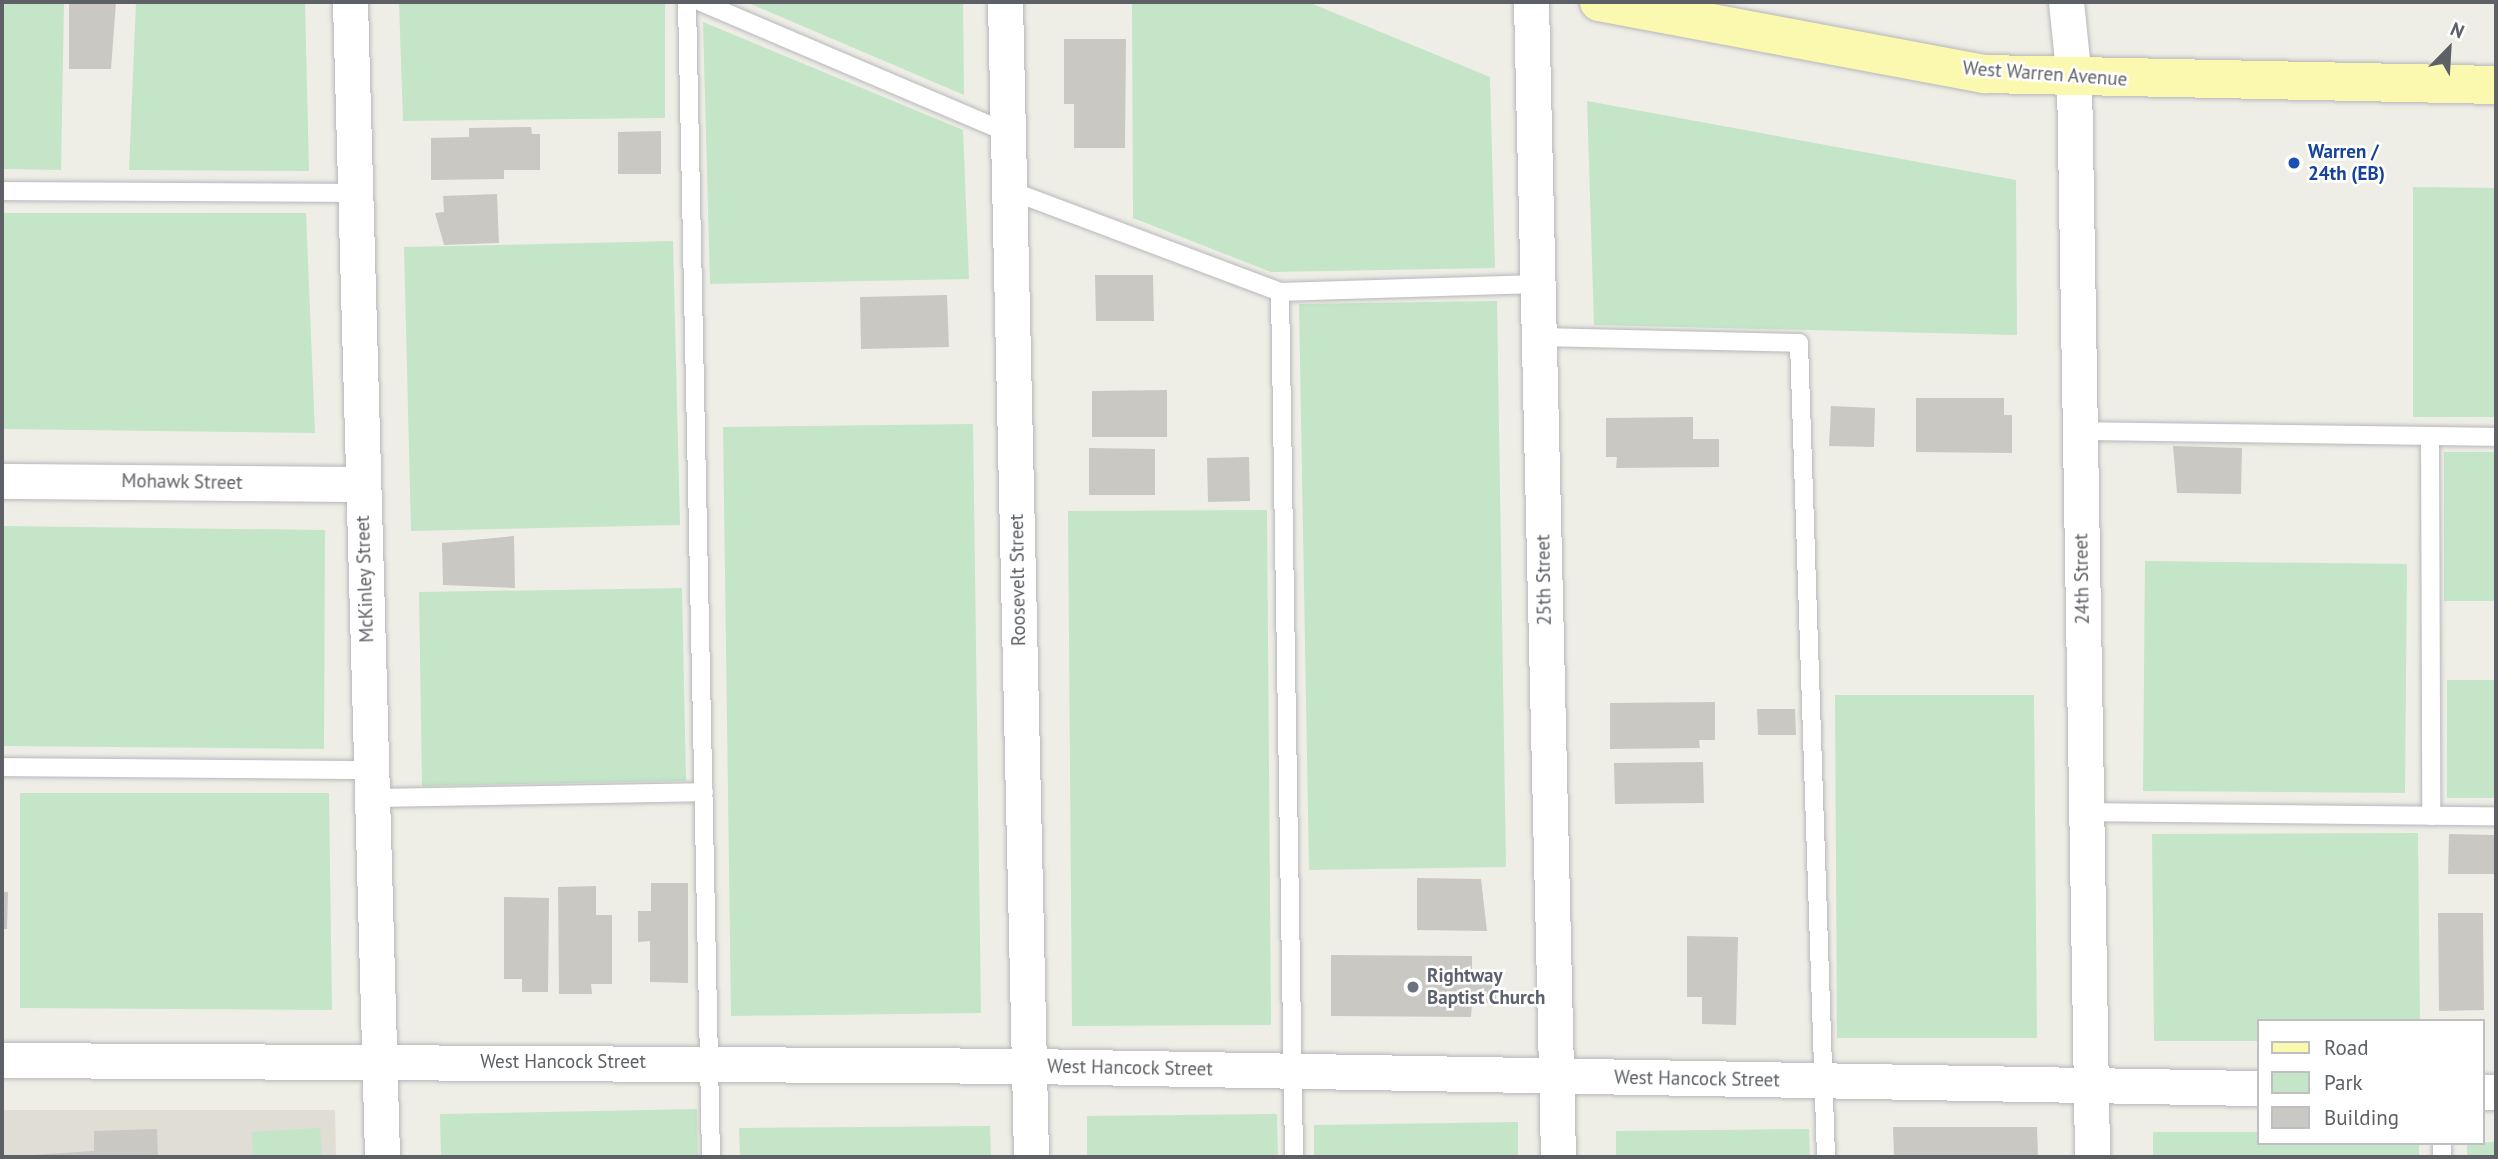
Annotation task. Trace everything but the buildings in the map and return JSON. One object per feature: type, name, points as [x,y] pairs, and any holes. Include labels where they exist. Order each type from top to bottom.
[{"type":"main road","name":"West Warren Avenue","points":[[1599,2],[1985,74],[2074,79],[2496,85]]},
{"type":"street","name":"McKinley Street","points":[[349,2],[359,193],[362,485],[382,1157]]},
{"type":"street","name":"Roosevelt Street","points":[[1005,2],[1031,1157]]},
{"type":"street","name":"25th Street","points":[[1531,2],[1558,1157]]},
{"type":"street","name":"24th Street","points":[[2066,2],[2074,79],[2092,1157]]},
{"type":"street","name":"Mohawk Street","points":[[2,481],[362,485]]},
{"type":"street","name":"West Hancock Street","points":[[2,1060],[1029,1066],[2256,1088]]},
{"type":"lane","points":[[687,2],[711,1157]]},
{"type":"lane","points":[[701,2],[1008,133]]},
{"type":"lane","points":[[1009,190],[1280,292],[1537,285]]},
{"type":"lane","points":[[2,191],[359,193]]},
{"type":"lane","points":[[1280,292],[1294,1157]]},
{"type":"lane","points":[[1538,337],[1798,343],[1826,1157]]},
{"type":"lane","points":[[2080,431],[2496,437]]},
{"type":"lane","points":[[2430,436],[2431,816]]},
{"type":"lane","points":[[2,767],[371,784],[704,792]]},
{"type":"lane","points":[[2086,812],[2496,816]]},
{"type":"shaded area","points":[[2,1110],[335,1110],[336,1157],[2,1157]]},
{"type":"green space","points":[[2,2],[64,2],[61,170],[2,169]]},
{"type":"green space","points":[[136,2],[305,2],[309,171],[129,170]]},
{"type":"green space","points":[[399,2],[665,2],[665,118],[403,121]]},
{"type":"green space","points":[[746,2],[963,2],[964,95]]},
{"type":"green space","points":[[1132,2],[1308,2],[1490,77],[1495,268],[1271,272],[1133,218]]},
{"type":"green space","points":[[703,22],[963,130],[969,279],[710,284]]},
{"type":"green space","points":[[1587,101],[2016,180],[2017,335],[1594,325]]},
{"type":"green space","points":[[2413,187],[2496,188],[2496,417],[2413,417]]},
{"type":"green space","points":[[2,213],[306,213],[315,433],[2,429]]},
{"type":"green space","points":[[673,241],[680,525],[411,531],[404,247]]},
{"type":"green space","points":[[1497,301],[1506,867],[1309,870],[1299,304]]},
{"type":"green space","points":[[973,424],[981,1013],[731,1016],[723,427]]},
{"type":"green space","points":[[2444,452],[2496,452],[2496,601],[2444,601]]},
{"type":"green space","points":[[1267,510],[1271,1025],[1072,1026],[1068,511]]},
{"type":"green space","points":[[2,526],[325,530],[324,749],[2,746]]},
{"type":"green space","points":[[2145,561],[2407,564],[2405,793],[2143,791]]},
{"type":"green space","points":[[682,588],[686,781],[422,786],[419,592]]},
{"type":"green space","points":[[2447,680],[2496,680],[2496,798],[2447,798]]},
{"type":"green space","points":[[1835,695],[2034,695],[2037,1038],[1837,1038]]},
{"type":"green space","points":[[20,793],[329,793],[332,1010],[20,1008]]},
{"type":"green space","points":[[2418,833],[2420,1019],[2256,1019],[2256,1041],[2154,1041],[2152,834]]},
{"type":"green space","points":[[697,1109],[698,1157],[441,1157],[440,1114]]},
{"type":"green space","points":[[1277,1114],[1278,1157],[1087,1157],[1087,1116]]},
{"type":"green space","points":[[1518,1122],[1518,1157],[1314,1157],[1314,1125]]},
{"type":"green space","points":[[990,1126],[991,1157],[740,1157],[739,1128]]},
{"type":"green space","points":[[320,1128],[322,1157],[253,1157],[252,1132]]},
{"type":"green space","points":[[1809,1129],[1810,1157],[1616,1157],[1616,1131]]},
{"type":"green space","points":[[2153,1132],[2256,1132],[2256,1145],[2419,1145],[2419,1157],[2153,1157]]},
{"type":"green space","points":[[2484,1142],[2496,1142],[2496,1157],[2467,1157],[2467,1145],[2484,1145]]},
{"type":"place","name":"Warren / 24th (EB)","points":[[2294,163]]},
{"type":"place","name":"Rightway Baptist Church","points":[[1413,987]]}]
